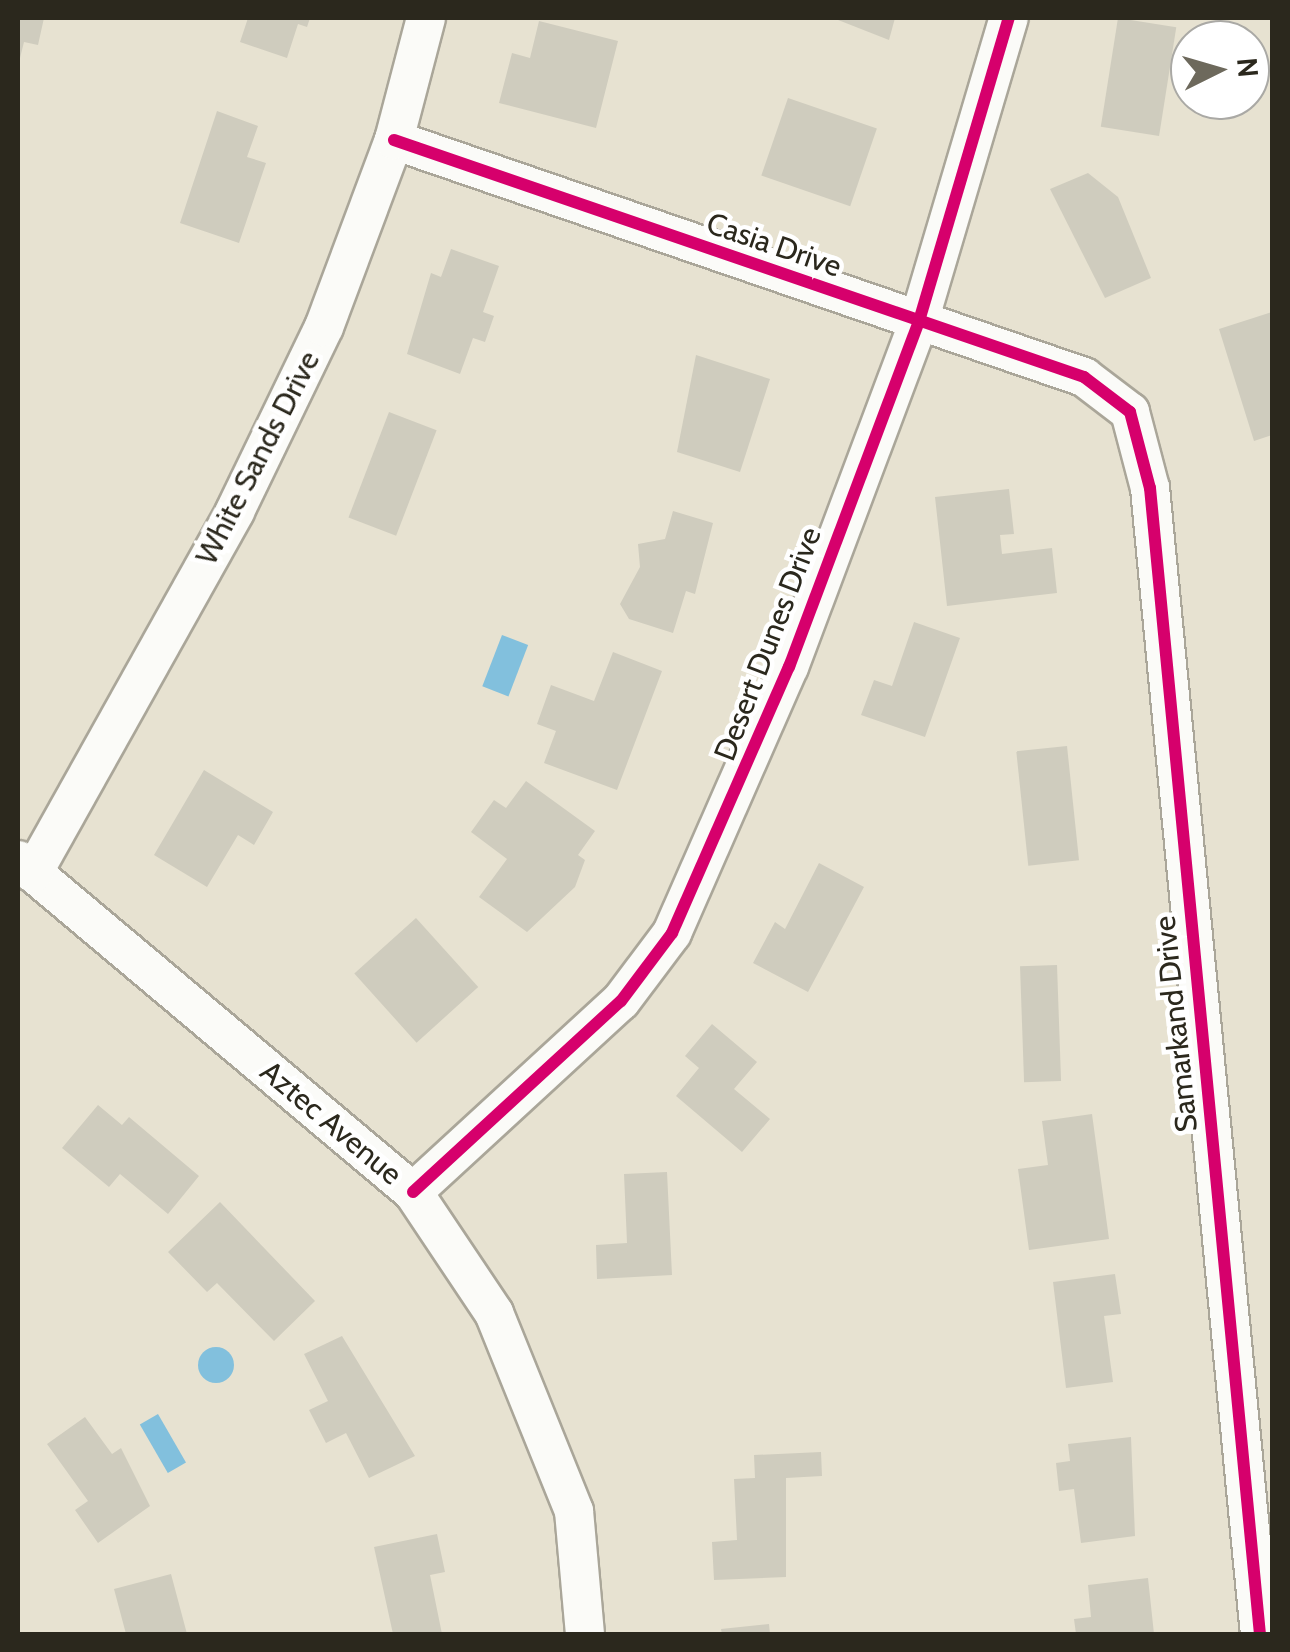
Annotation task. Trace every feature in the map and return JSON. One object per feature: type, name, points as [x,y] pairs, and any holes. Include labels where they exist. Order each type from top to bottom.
[{"type":"street","name":"White Sands Drive","points":[[25,866],[235,511],[324,326],[394,140],[426,18]]},
{"type":"street","name":"Desert Dunes Drive","points":[[413,1192],[622,1002],[672,933],[788,667],[918,321],[1009,18]]},
{"type":"street","name":"Casia Drive","points":[[394,140],[1084,376],[1130,412]]},
{"type":"street","name":"Samarkand Drive","points":[[1130,412],[1150,488],[1260,1634]]},
{"type":"street","name":"Aztec Avenue","points":[[25,866],[413,1192],[494,1313],[574,1511],[586,1634]]},
{"type":"water","points":[[502,635],[528,645],[508,696],[482,686]]},
{"type":"water","points":[[216,1347],[229,1352],[234,1365],[229,1378],[216,1383],[203,1378],[198,1365],[203,1352]]},
{"type":"water","points":[[158,1414],[186,1462],[168,1473],[140,1424]]},
{"type":"building","points":[[18,18],[44,18],[38,45],[24,42],[19,62]]},
{"type":"building","points":[[248,18],[310,18],[307,27],[298,24],[287,58],[240,42]]},
{"type":"building","points":[[833,18],[895,18],[889,40]]},
{"type":"building","points":[[1118,18],[1170,26],[1170,67],[1159,136],[1101,127]]},
{"type":"building","points":[[539,21],[618,41],[596,128],[499,103],[512,53],[530,58]]},
{"type":"building","points":[[788,98],[877,129],[850,206],[761,176]]},
{"type":"building","points":[[217,111],[258,126],[247,157],[266,163],[239,243],[180,223]]},
{"type":"building","points":[[1088,173],[1118,197],[1151,278],[1105,298],[1050,189]]},
{"type":"building","points":[[451,249],[499,266],[483,312],[494,316],[485,342],[473,338],[460,374],[407,354],[431,273],[441,277]]},
{"type":"building","points":[[1272,312],[1272,435],[1254,441],[1219,329]]},
{"type":"building","points":[[696,355],[770,379],[740,472],[677,452]]},
{"type":"building","points":[[389,412],[437,430],[396,536],[349,517]]},
{"type":"building","points":[[1009,489],[1014,534],[1000,535],[1002,554],[1052,548],[1057,593],[947,606],[935,497]]},
{"type":"building","points":[[673,511],[713,523],[695,594],[686,591],[673,633],[629,619],[620,604],[640,567],[638,544],[665,539]]},
{"type":"building","points":[[914,622],[960,638],[925,737],[861,715],[874,680],[892,686]]},
{"type":"building","points":[[613,652],[662,671],[617,790],[544,763],[556,731],[537,724],[551,685],[594,701]]},
{"type":"building","points":[[1067,746],[1079,860],[1028,866],[1016,751]]},
{"type":"building","points":[[204,770],[273,812],[254,845],[238,835],[207,887],[154,855]]},
{"type":"building","points":[[526,781],[595,831],[578,855],[585,860],[575,887],[527,932],[479,897],[507,859],[471,832],[494,800],[506,808]]},
{"type":"building","points":[[819,863],[864,887],[808,992],[753,963],[775,922],[785,929]]},
{"type":"building","points":[[416,918],[478,987],[417,1043],[354,974]]},
{"type":"building","points":[[1057,965],[1061,1081],[1024,1082],[1020,966]]},
{"type":"building","points":[[712,1024],[757,1062],[734,1089],[770,1119],[742,1152],[676,1096],[699,1068],[685,1056]]},
{"type":"building","points":[[98,1105],[122,1125],[129,1117],[199,1176],[168,1214],[120,1174],[109,1187],[62,1148]]},
{"type":"building","points":[[1092,1114],[1109,1239],[1029,1250],[1018,1169],[1048,1165],[1042,1121]]},
{"type":"building","points":[[667,1172],[672,1275],[597,1279],[596,1245],[627,1243],[624,1174]]},
{"type":"building","points":[[220,1202],[315,1301],[274,1341],[217,1283],[207,1292],[168,1252]]},
{"type":"building","points":[[1115,1274],[1121,1314],[1104,1316],[1113,1382],[1066,1388],[1053,1282]]},
{"type":"building","points":[[342,1336],[415,1456],[369,1478],[346,1433],[326,1443],[309,1410],[328,1401],[304,1354]]},
{"type":"building","points":[[85,1417],[112,1454],[121,1448],[150,1506],[98,1543],[75,1510],[88,1501],[47,1444]]},
{"type":"building","points":[[1131,1437],[1135,1536],[1081,1543],[1074,1489],[1059,1491],[1056,1463],[1070,1461],[1068,1444]]},
{"type":"building","points":[[821,1452],[822,1476],[786,1478],[786,1577],[714,1580],[712,1542],[737,1540],[734,1479],[755,1478],[754,1455]]},
{"type":"building","points":[[437,1534],[445,1572],[430,1575],[442,1634],[393,1634],[374,1547]]},
{"type":"building","points":[[171,1574],[187,1634],[126,1634],[114,1589]]},
{"type":"building","points":[[1148,1578],[1154,1634],[1076,1634],[1074,1619],[1091,1617],[1088,1585]]},
{"type":"building","points":[[769,1624],[770,1634],[722,1634],[721,1629]]},
{"type":"cycle path","points":[[413,1192],[621,1001],[672,933],[789,667],[919,321],[1009,18]]},
{"type":"cycle path","points":[[394,140],[1084,377],[1130,412],[1150,488],[1260,1634]]}]
